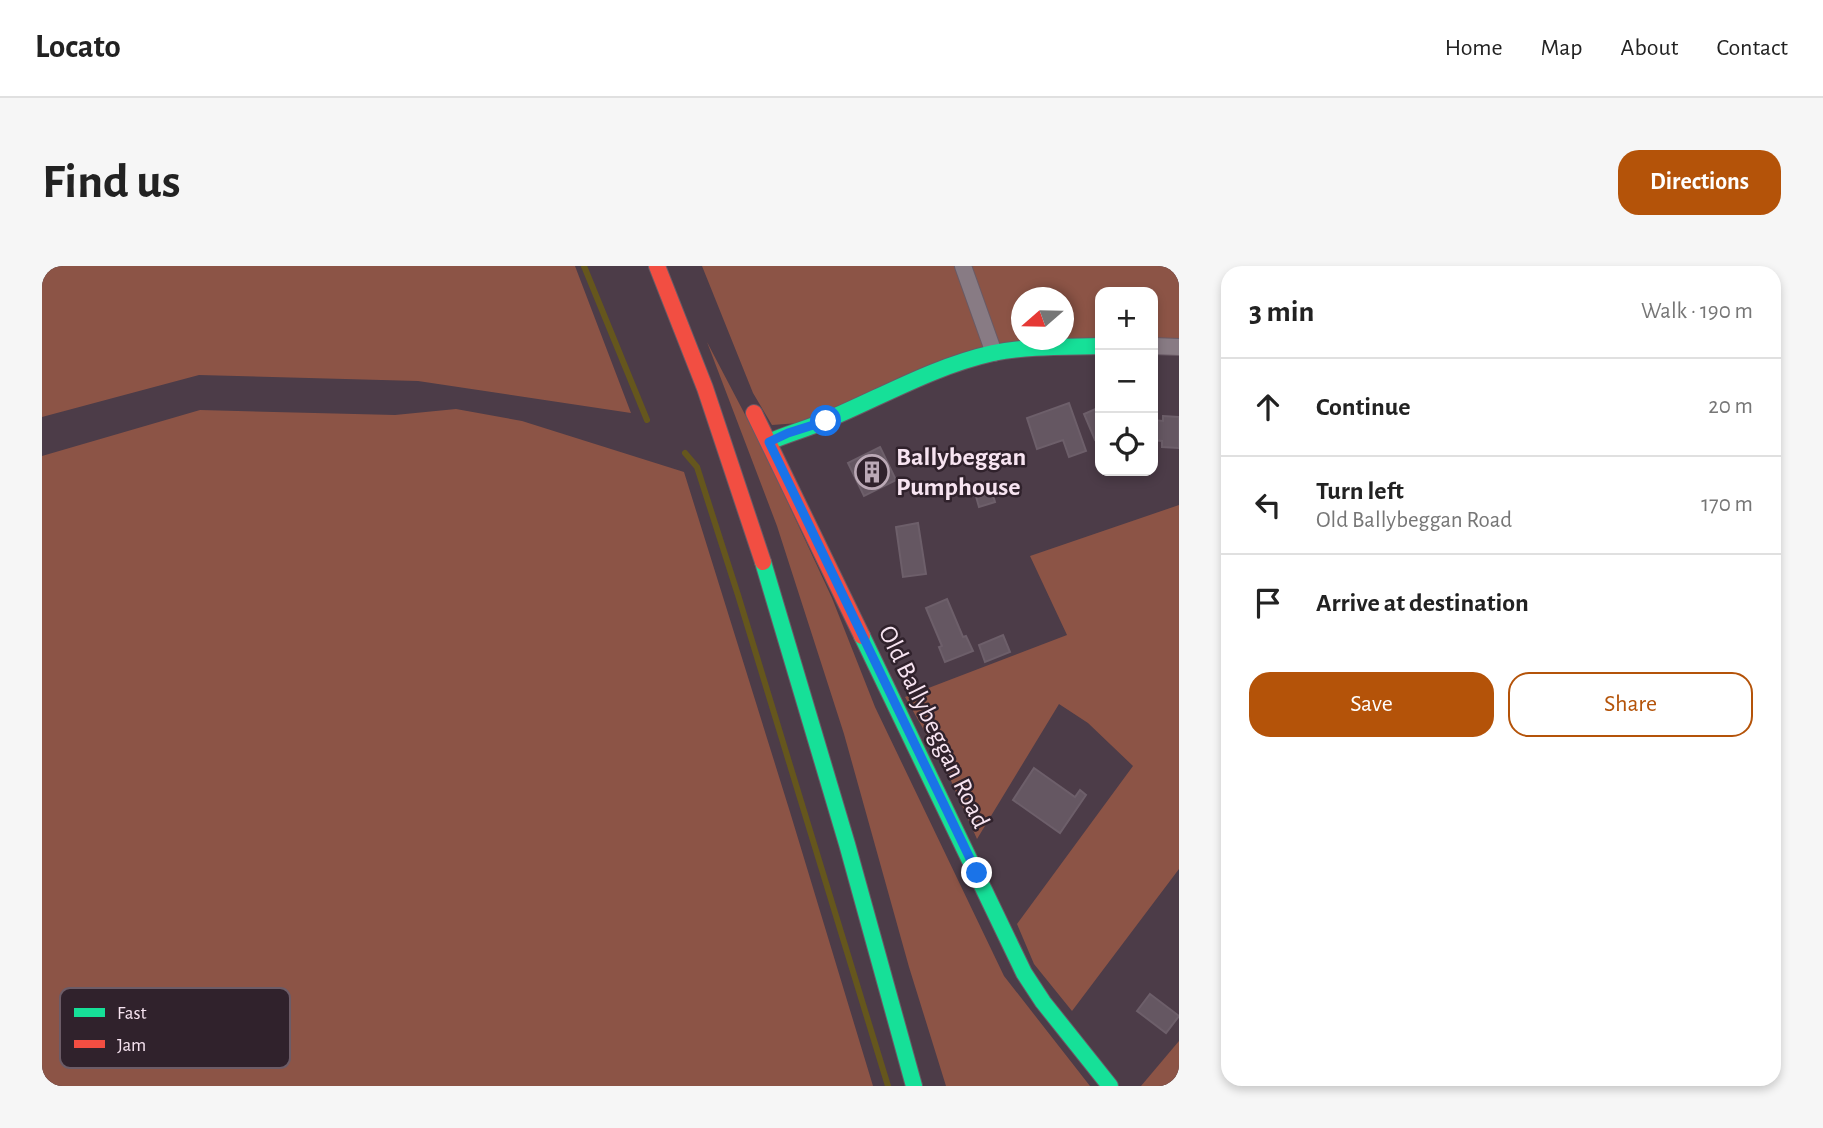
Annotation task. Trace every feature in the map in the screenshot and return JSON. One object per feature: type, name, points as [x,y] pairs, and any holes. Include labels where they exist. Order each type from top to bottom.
[{"type":"street","points":[[657,266],[682,323],[748,513],[823,762],[914,1086]]},
{"type":"street","points":[[963,266],[994,353]]},
{"type":"street","points":[[769,442],[826,421],[933,371],[994,353],[1095,346]]},
{"type":"street","points":[[1158,346],[1179,347]]},
{"type":"street","name":"Old Ballybeggan Road","points":[[754,414],[1024,973],[1043,1002],[1110,1086]]},
{"type":"shaded area","points":[[42,266],[575,266],[631,413],[418,381],[199,375],[42,417]]},
{"type":"shaded area","points":[[702,266],[1179,266],[1179,340],[1158,339],[1158,287],[1095,287],[1095,340],[1074,342],[1074,287],[1011,287],[1011,348],[998,349],[799,423],[772,425],[753,393]]},
{"type":"shaded area","points":[[707,342],[762,447],[832,598],[875,707],[1004,976],[1090,1086],[946,1086],[909,967],[844,734],[777,526]]},
{"type":"shaded area","points":[[456,409],[522,421],[684,472],[873,1086],[42,1086],[42,456],[200,410],[395,415]]},
{"type":"shaded area","points":[[1179,505],[1179,869],[1072,1011],[1034,964],[1017,924],[1133,766],[1088,723],[1059,704],[977,839],[944,765],[905,697],[1067,635],[1030,556]]},
{"type":"shaded area","points":[[1179,1041],[1179,1086],[1141,1086]]},
{"type":"building","points":[[1069,403],[1086,451],[1069,457],[1063,440],[1037,449],[1027,418]]},
{"type":"building","points":[[1095,409],[1095,440],[1084,414]]},
{"type":"building","points":[[1163,416],[1179,417],[1179,448],[1162,447],[1162,441],[1158,441],[1158,420],[1163,421]]},
{"type":"building","name":"Ballybeggan Pumphouse","points":[[880,447],[896,480],[864,496],[848,463]]},
{"type":"building","points":[[989,481],[995,502],[979,507],[973,486]]},
{"type":"building","points":[[918,523],[926,574],[903,577],[896,527]]},
{"type":"building","points":[[947,599],[963,637],[966,636],[973,651],[945,662],[939,647],[942,646],[926,608]]},
{"type":"building","points":[[1003,635],[1010,652],[985,662],[979,645]]},
{"type":"building","points":[[1034,768],[1075,797],[1080,790],[1086,795],[1060,833],[1013,800]]},
{"type":"building","points":[[1150,994],[1179,1016],[1166,1033],[1137,1011]]},
{"type":"waterway","points":[[584,266],[647,420]]},
{"type":"waterway","points":[[685,453],[697,467],[888,1086]]},
{"type":"traffic: fast","points":[[769,442],[972,359],[1020,349],[1095,346]]},
{"type":"traffic: fast","points":[[763,562],[847,844],[914,1086]]},
{"type":"traffic: fast","points":[[862,636],[1024,973],[1043,1002],[1110,1086]]},
{"type":"traffic: jam","points":[[657,266],[705,388],[763,562]]},
{"type":"traffic: jam","points":[[754,413],[862,636]]},
{"type":"place","name":"Ballybeggan Pumphouse","points":[[872,472]]},
{"type":"route","points":[[826,421],[769,442],[977,873]]}]
